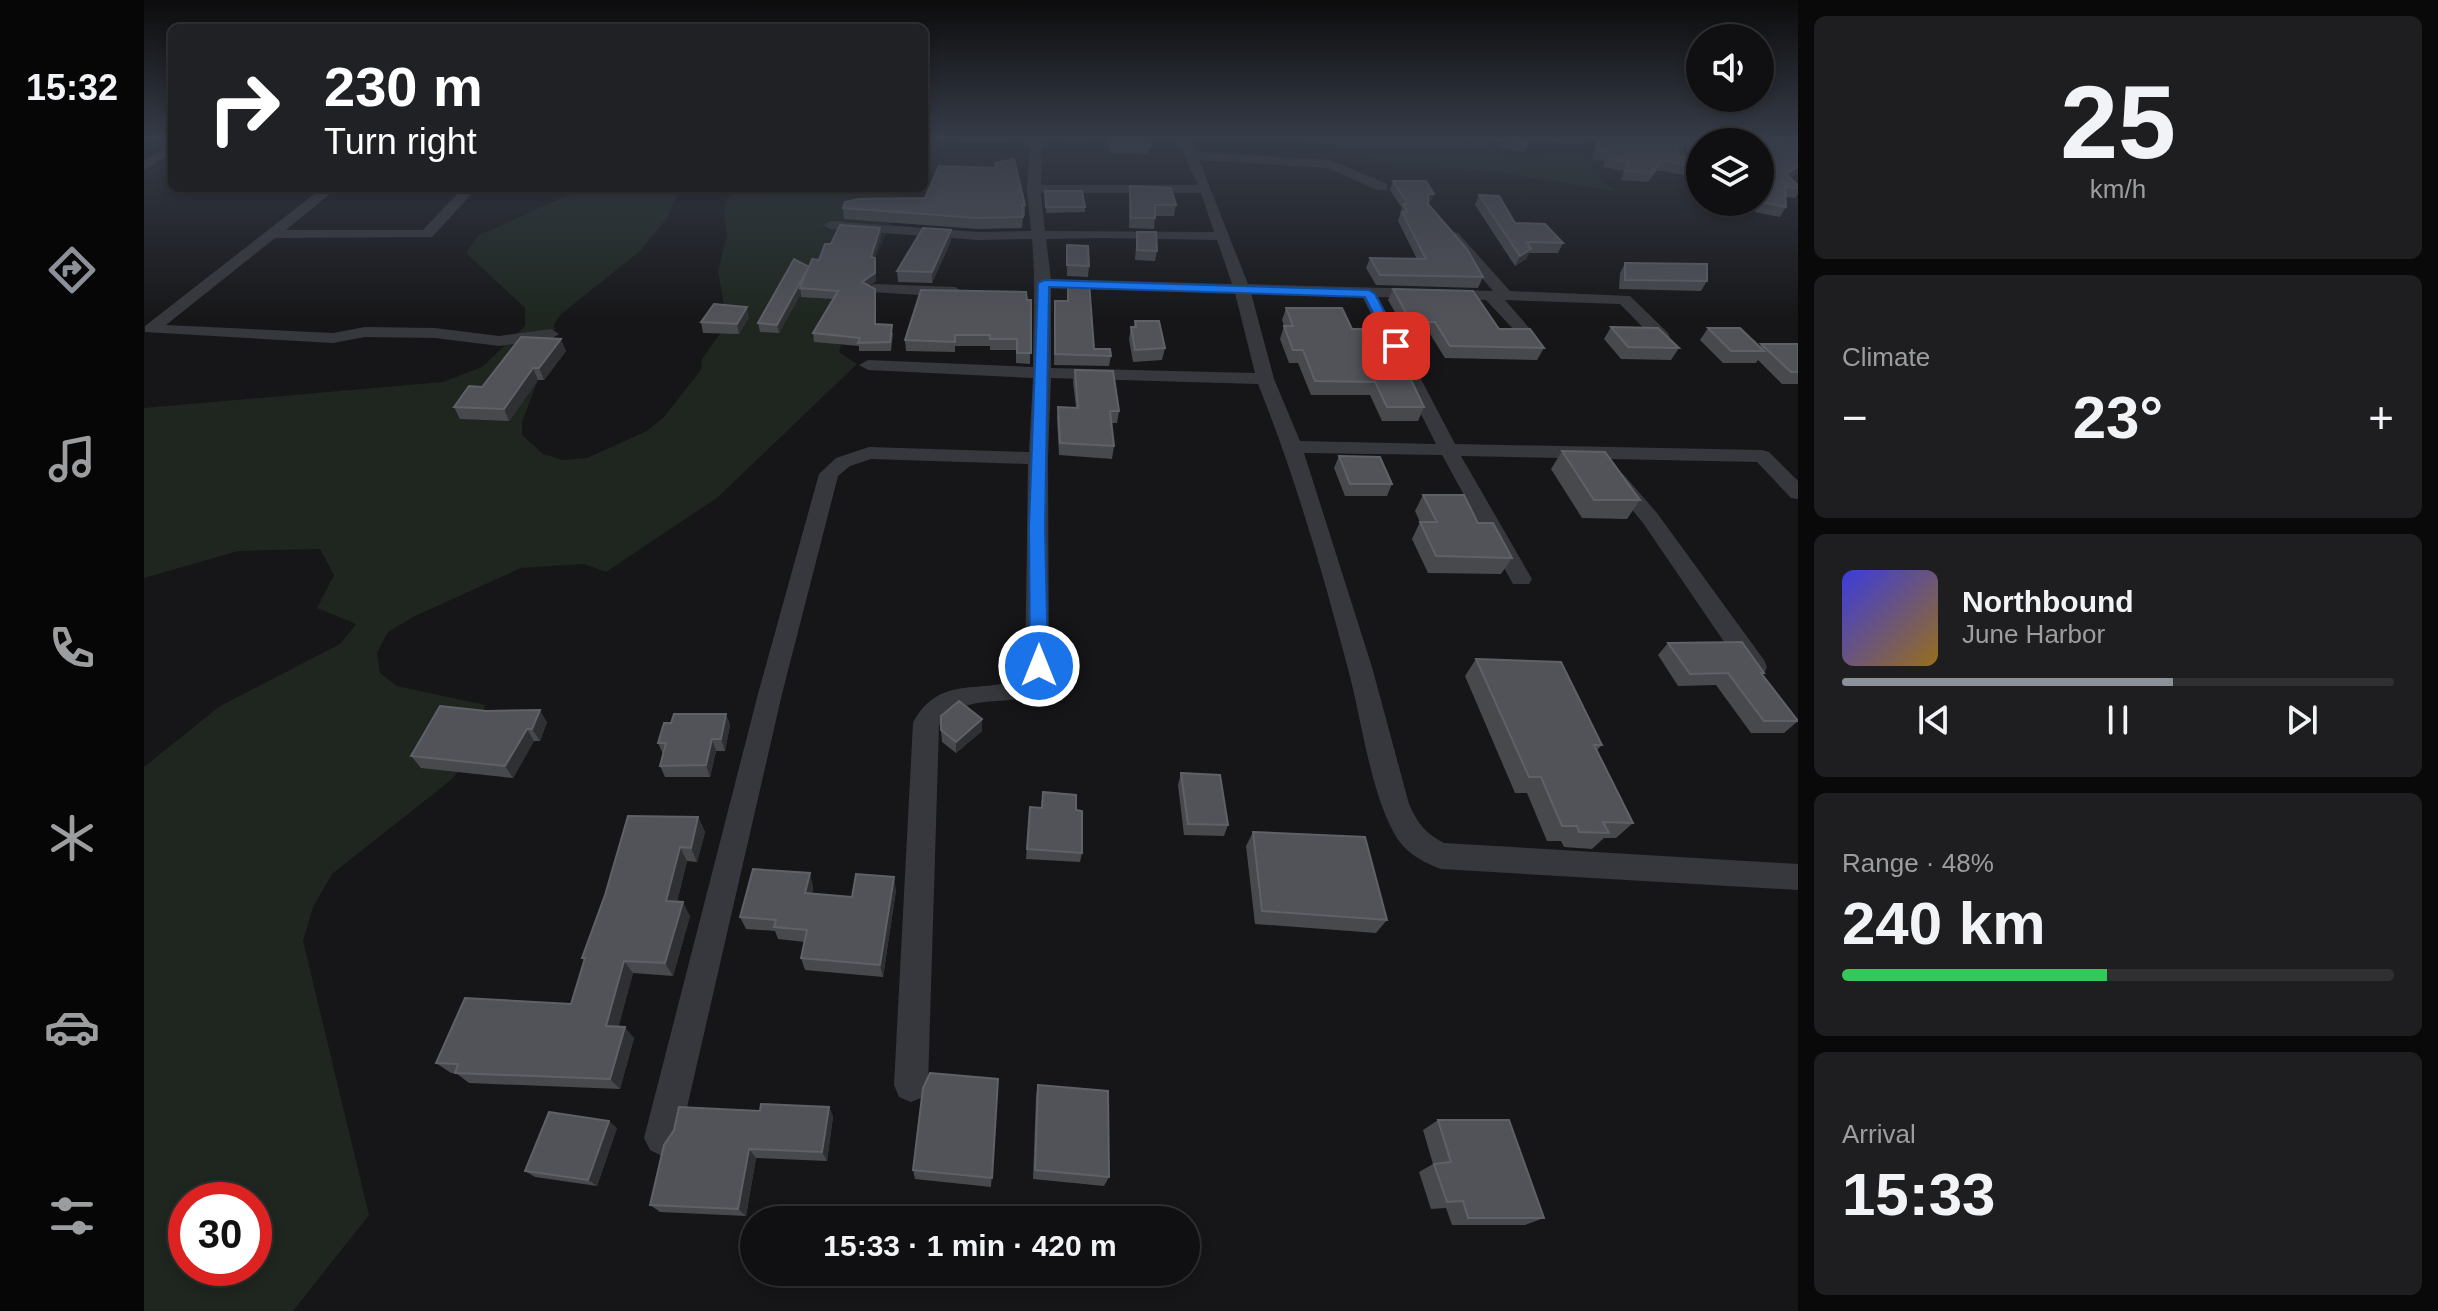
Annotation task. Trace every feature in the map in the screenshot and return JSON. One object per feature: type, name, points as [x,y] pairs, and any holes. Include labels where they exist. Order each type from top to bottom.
[{"type":"street","points":[[316,199],[151,329],[333,338],[365,332],[435,333],[499,341],[551,334]]},
{"type":"street","points":[[271,234],[427,234],[460,199]]},
{"type":"street","points":[[911,1085],[926,723],[937,706],[957,696],[1028,687],[1037,678],[1038,458],[1042,373],[1037,291],[1040,236],[1035,199]]},
{"type":"street","points":[[1209,199],[1242,289],[1265,379],[1293,447],[1360,667],[1395,804],[1405,828],[1420,845],[1441,856],[1798,877]]},
{"type":"street","points":[[1440,220],[1504,294]]},
{"type":"street","points":[[830,225],[978,236],[1223,236]]},
{"type":"street","points":[[874,289],[965,292]]},
{"type":"street","points":[[1037,291],[1242,289],[1624,299],[1662,337]]},
{"type":"street","points":[[1369,294],[1449,451],[1521,579]]},
{"type":"street","points":[[1504,294],[1493,301],[1522,329]]},
{"type":"street","points":[[868,365],[1265,379]]},
{"type":"street","points":[[1293,447],[1449,451],[1591,449],[1762,456],[1798,493]]},
{"type":"street","points":[[1591,449],[1650,518],[1765,681]]},
{"type":"street","points":[[662,1138],[773,679],[829,474],[843,462],[869,453],[1038,458]]},
{"type":"shaded area","points":[[559,199],[676,199],[666,219],[639,252],[560,315],[554,325],[555,335],[522,422],[522,435],[543,454],[563,460],[587,458],[647,431],[663,418],[701,370],[702,359],[724,328],[726,318],[718,271],[727,235],[724,213],[727,199],[902,199],[848,318],[839,352],[857,364],[718,497],[606,572],[584,564],[521,568],[413,617],[388,632],[377,653],[380,673],[397,686],[485,705],[474,754],[451,780],[332,874],[313,907],[303,941],[369,1215],[293,1311],[144,1311],[144,767],[220,706],[340,644],[356,624],[317,608],[334,575],[320,549],[238,551],[144,578],[144,408],[443,382],[482,367],[525,326],[525,308],[466,253],[478,236]]},
{"type":"building","points":[[858,199],[1024,199],[1025,205],[1022,205],[1023,217],[978,218],[843,208],[845,202]]},
{"type":"building","points":[[1046,199],[1084,199],[1085,207],[1046,207]]},
{"type":"building","points":[[1130,199],[1174,199],[1176,205],[1155,205],[1155,218],[1131,218]]},
{"type":"building","points":[[1405,199],[1428,199],[1428,204],[1467,249],[1483,277],[1380,275],[1370,258],[1426,259],[1402,212],[1408,212],[1403,204],[1408,204]]},
{"type":"building","points":[[1482,199],[1501,199],[1515,223],[1545,224],[1563,243],[1527,242],[1531,249],[1520,256]]},
{"type":"building","points":[[1774,199],[1786,199],[1786,207],[1774,205]]},
{"type":"building","points":[[840,225],[880,228],[871,257],[875,258],[875,273],[862,282],[875,289],[875,324],[892,325],[890,342],[858,343],[860,338],[813,333],[838,291],[800,288],[808,268],[777,325],[758,323],[794,259],[809,267],[812,259],[819,260],[825,244],[831,244]]},
{"type":"building","points":[[923,228],[951,230],[932,272],[897,271]]},
{"type":"building","points":[[1137,232],[1156,232],[1157,251],[1137,250]]},
{"type":"building","points":[[1067,245],[1088,246],[1089,266],[1067,265]]},
{"type":"building","points":[[1625,263],[1707,264],[1707,281],[1625,280]]},
{"type":"building","points":[[1068,281],[1089,282],[1094,349],[1110,349],[1111,356],[1055,354],[1055,301],[1068,301]]},
{"type":"building","points":[[1393,289],[1473,291],[1499,329],[1530,329],[1544,348],[1450,346],[1435,322],[1411,322]]},
{"type":"building","points":[[921,290],[1026,292],[1027,300],[1031,300],[1031,353],[1017,353],[1017,339],[990,339],[990,335],[955,335],[955,342],[905,340]]},
{"type":"building","points":[[714,304],[747,307],[737,324],[701,322]]},
{"type":"building","points":[[1286,308],[1342,308],[1352,329],[1387,329],[1424,407],[1387,407],[1375,382],[1315,381],[1303,350],[1293,350],[1284,326],[1293,326]]},
{"type":"building","points":[[1135,321],[1159,321],[1165,348],[1135,350],[1131,327],[1136,327]]},
{"type":"building","points":[[1611,327],[1658,328],[1679,348],[1628,347]]},
{"type":"building","points":[[1708,328],[1740,328],[1764,351],[1731,351]]},
{"type":"building","points":[[521,337],[561,339],[539,368],[533,368],[504,409],[454,407],[469,386],[482,387]]},
{"type":"building","points":[[1761,344],[1798,344],[1798,372],[1791,372]]},
{"type":"building","points":[[1075,370],[1113,371],[1119,411],[1110,411],[1114,446],[1060,443],[1058,407],[1078,408]]},
{"type":"building","points":[[1562,451],[1605,452],[1640,500],[1594,500]]},
{"type":"building","points":[[1339,456],[1380,457],[1392,484],[1350,484]]},
{"type":"building","points":[[1423,495],[1464,495],[1478,523],[1493,523],[1512,558],[1436,556],[1420,522],[1437,522]]},
{"type":"building","points":[[1742,642],[1764,673],[1761,673],[1798,721],[1764,721],[1728,673],[1690,674],[1668,643]]},
{"type":"building","points":[[1476,659],[1561,662],[1602,745],[1594,745],[1633,823],[1603,822],[1609,833],[1579,832],[1577,826],[1562,826],[1541,777],[1529,777]]},
{"type":"building","points":[[959,701],[982,719],[956,742],[941,730],[941,716]]},
{"type":"building","points":[[440,706],[486,711],[540,710],[532,729],[527,729],[505,766],[411,756]]},
{"type":"building","points":[[674,714],[726,714],[721,739],[712,739],[706,765],[660,766],[666,743],[658,743],[664,723],[671,723]]},
{"type":"building","points":[[1181,773],[1220,775],[1228,825],[1188,824]]},
{"type":"building","points":[[1043,792],[1076,795],[1076,810],[1082,811],[1082,853],[1027,849],[1030,807],[1042,808]]},
{"type":"building","points":[[628,816],[698,817],[691,848],[680,847],[666,901],[683,902],[665,963],[624,961],[606,1026],[625,1027],[610,1079],[455,1073],[458,1064],[436,1063],[465,998],[571,1004],[585,958],[582,958],[605,895]]},
{"type":"building","points":[[1253,832],[1365,837],[1387,920],[1262,911]]},
{"type":"building","points":[[753,869],[810,873],[805,893],[852,897],[856,874],[894,877],[880,965],[801,958],[807,930],[774,927],[776,920],[740,917]]},
{"type":"building","points":[[930,1073],[998,1079],[992,1178],[913,1170],[923,1088]]},
{"type":"building","points":[[1038,1085],[1108,1091],[1109,1177],[1035,1170]]},
{"type":"building","points":[[761,1104],[829,1107],[822,1152],[749,1149],[738,1209],[650,1205],[664,1145],[674,1130],[679,1107],[760,1111]]},
{"type":"building","points":[[549,1112],[609,1121],[588,1180],[525,1171]]},
{"type":"building","points":[[1438,1120],[1509,1120],[1544,1218],[1468,1218],[1463,1201],[1447,1202],[1434,1164],[1451,1162]]},
{"type":"route","points":[[1039,666],[1037,527],[1043,359],[1040,316],[1044,283],[1369,294],[1396,346]]}]
